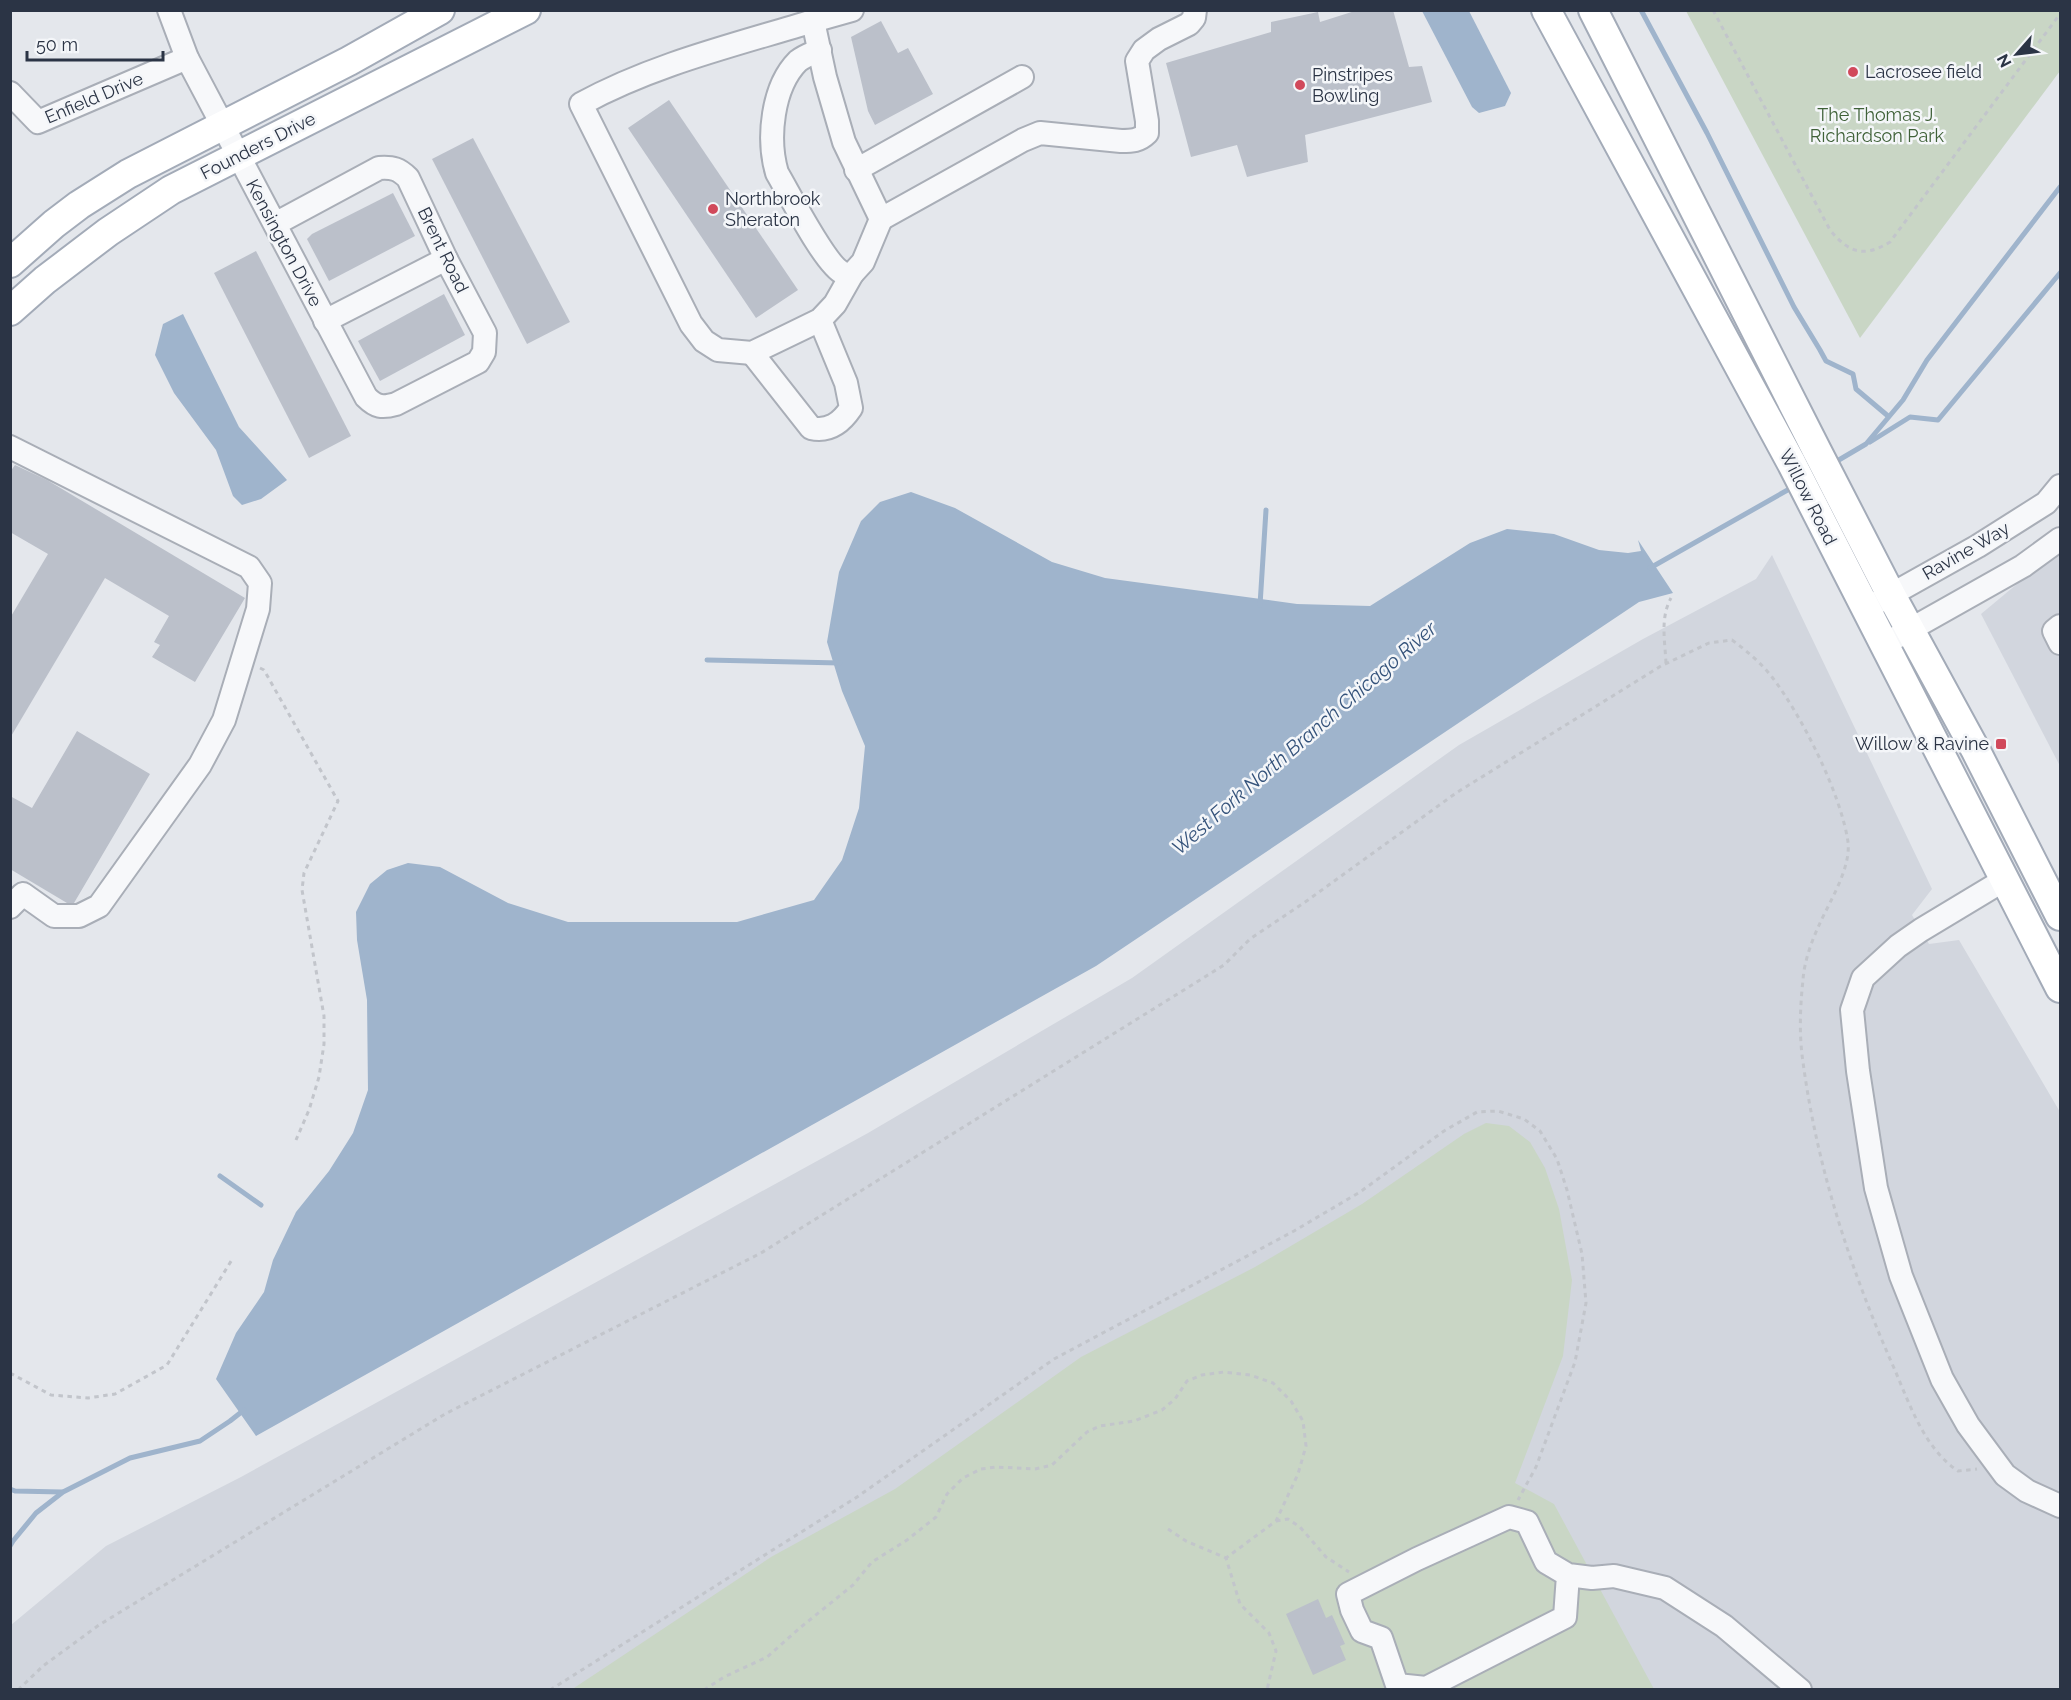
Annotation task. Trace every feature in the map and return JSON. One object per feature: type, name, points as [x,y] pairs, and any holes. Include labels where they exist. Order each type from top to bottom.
[{"type":"main road","name":"Founders Drive","points":[[10,263],[79,205],[128,174],[349,61],[440,10]]},
{"type":"main road","name":"Founders Drive","points":[[11,310],[45,280],[142,207],[171,190],[526,10]]},
{"type":"main road","name":"Willow Road","points":[[1546,10],[1792,464],[2061,988]]},
{"type":"main road","name":"Willow Road","points":[[1593,10],[1817,452],[1976,749],[2061,916]]},
{"type":"main road","points":[[2004,880],[2033,864]]},
{"type":"street","name":"Kensington Drive","points":[[169,10],[187,58],[238,157],[366,398],[375,406]]},
{"type":"street","points":[[852,10],[811,14],[611,88],[581,104],[691,324],[704,341],[718,350],[752,353],[820,320],[835,304],[852,274],[863,262],[881,219],[1023,140],[1040,133],[1121,141],[1134,141],[1141,138],[1147,133],[1147,121],[1137,61],[1144,50],[1189,24],[1194,18],[1195,10]]},
{"type":"street","points":[[1203,10],[1213,10]]},
{"type":"street","points":[[811,14],[833,108],[844,142],[881,219]]},
{"type":"street","points":[[820,50],[800,58],[786,74],[778,97],[772,133],[774,164],[777,173],[830,260],[842,273],[852,274]]},
{"type":"street","name":"Enfield Drive","points":[[10,93],[38,122],[187,58]]},
{"type":"street","points":[[856,170],[1022,77]]},
{"type":"street","name":"Brent Road","points":[[275,224],[380,168],[400,169],[408,178],[446,259],[485,333],[486,343],[478,362],[396,404],[386,407],[375,406]]},
{"type":"street","points":[[326,321],[446,259]]},
{"type":"street","points":[[752,353],[811,428],[823,430],[844,420],[851,408],[846,383],[820,320]]},
{"type":"street","points":[[10,447],[249,567],[260,583],[258,609],[224,720],[200,765],[99,906],[79,916],[54,916],[17,901]]},
{"type":"street","name":"Ravine Way","points":[[1865,609],[1978,546],[2046,503],[2061,486]]},
{"type":"street","points":[[1883,644],[2023,566],[2061,539]]},
{"type":"street","points":[[2061,626],[2054,631],[2061,643]]},
{"type":"street","points":[[2004,880],[1898,946],[1863,978],[1852,1010],[1858,1071],[1876,1188],[1901,1276],[1942,1379],[1968,1425],[2005,1475],[2027,1491],[2061,1506]]},
{"type":"street","points":[[1568,1575],[1565,1617],[1426,1688],[1397,1685],[1381,1638],[1362,1631],[1352,1610],[1348,1594],[1417,1559],[1509,1517],[1527,1522],[1546,1562],[1568,1575],[1592,1578],[1614,1576],[1665,1588],[1724,1626],[1800,1689]]},
{"type":"path","points":[[1713,10],[1830,230],[1840,243],[1858,252],[1875,251],[1890,242],[2061,14]]},
{"type":"path","points":[[1666,663],[1664,621],[1666,607],[1671,598]]},
{"type":"path","points":[[18,1689],[43,1666],[99,1625],[445,1414],[771,1247],[1224,964],[1250,939],[1456,793],[1666,663],[1709,643],[1732,640],[1750,654],[1772,677],[1808,736],[1838,800],[1848,845],[1836,893],[1819,925],[1803,978],[1801,1021],[1802,1060],[1813,1124],[1842,1232],[1884,1346],[1912,1410],[1930,1443],[1946,1463],[1958,1471],[1980,1468],[1994,1460]]},
{"type":"path","points":[[242,661],[264,670],[338,801],[304,873],[302,890],[324,1016],[324,1044],[319,1077],[309,1110],[296,1140]]},
{"type":"path","points":[[550,1689],[857,1497],[1054,1359],[1294,1231],[1360,1191],[1444,1131],[1477,1112],[1498,1111],[1524,1119],[1540,1131],[1557,1159],[1582,1254],[1586,1303],[1575,1362],[1536,1467],[1509,1517]]},
{"type":"path","points":[[10,1373],[51,1395],[88,1398],[115,1394],[167,1365],[233,1258]]},
{"type":"path","points":[[704,1689],[724,1677],[767,1658],[853,1585],[872,1562],[907,1540],[936,1517],[947,1494],[963,1478],[981,1469],[996,1467],[1035,1469],[1052,1465],[1087,1432],[1100,1426],[1134,1421],[1162,1410],[1175,1399],[1187,1381],[1202,1375],[1224,1372],[1250,1375],[1273,1383],[1291,1401],[1303,1421],[1306,1446],[1298,1474],[1276,1521]]},
{"type":"path","points":[[1226,1558],[1276,1521],[1288,1518],[1300,1527],[1326,1557],[1368,1584]]},
{"type":"path","points":[[1168,1529],[1186,1542],[1226,1558]]},
{"type":"path","points":[[1226,1558],[1240,1605],[1269,1633],[1276,1651],[1267,1689]]},
{"type":"shaded area","points":[[2060,551],[2060,766],[1981,614]]},
{"type":"shaded area","points":[[1772,555],[1932,889],[1912,915],[1929,944],[1959,940],[2060,1112],[2060,1689],[11,1690],[11,1625],[106,1546],[241,1477],[868,1133],[1132,978],[1459,745],[1643,639],[1756,579]]},
{"type":"green space","name":"The Thomas J. Richardson Park","points":[[1686,11],[2060,11],[2060,71],[1860,338]]},
{"type":"green space","points":[[1486,1123],[1509,1126],[1530,1142],[1545,1168],[1559,1209],[1572,1280],[1563,1356],[1515,1483],[1554,1504],[1654,1689],[571,1690],[771,1557],[895,1489],[1081,1357],[1255,1267],[1362,1204],[1464,1134]]},
{"type":"water","points":[[1422,11],[1469,11],[1511,93],[1505,106],[1479,113],[1472,107]]},
{"type":"water","points":[[183,314],[239,427],[287,480],[261,499],[242,505],[233,496],[216,450],[174,393],[155,355],[163,324]]},
{"type":"water","points":[[911,492],[955,508],[1052,562],[1105,578],[1297,604],[1370,606],[1470,543],[1507,529],[1554,534],[1599,550],[1628,553],[1641,551],[1638,540],[1673,593],[1639,602],[1096,966],[256,1436],[216,1379],[236,1333],[264,1292],[273,1260],[296,1212],[329,1171],[353,1133],[368,1090],[367,1000],[357,940],[356,912],[370,884],[387,870],[408,863],[440,867],[508,903],[568,922],[737,922],[814,900],[842,860],[859,808],[865,746],[842,691],[827,642],[839,572],[861,521],[880,502]]},
{"type":"building","name":"Pinstripes Bowling","points":[[1358,10],[1393,10],[1409,67],[1422,66],[1432,102],[1305,135],[1308,162],[1247,177],[1237,145],[1191,157],[1166,63],[1271,32],[1271,22],[1318,12],[1320,22]]},
{"type":"building","points":[[881,21],[898,53],[908,48],[933,94],[875,125],[868,111],[851,37]]},
{"type":"building","name":"Northbrook Sheraton","points":[[669,100],[798,290],[756,318],[628,128]]},
{"type":"building","points":[[473,138],[570,322],[527,344],[432,159]]},
{"type":"building","points":[[393,193],[415,236],[329,281],[307,239],[312,234]]},
{"type":"building","points":[[256,251],[351,436],[309,458],[214,273]]},
{"type":"building","points":[[444,294],[465,335],[380,381],[358,341]]},
{"type":"building","points":[[15,465],[47,480],[245,598],[195,682],[152,657],[160,645],[154,642],[169,616],[105,578],[10,738],[10,618],[48,554],[10,532],[10,472]]},
{"type":"building","points":[[77,731],[150,774],[74,903],[67,903],[10,869],[10,796],[32,808]]},
{"type":"building","points":[[1318,1599],[1326,1618],[1332,1615],[1345,1644],[1340,1646],[1346,1660],[1313,1675],[1286,1614]]},
{"type":"waterway","points":[[1641,10],[1707,133],[1794,307],[1826,361],[1853,374],[1856,389],[1888,416]]},
{"type":"waterway","name":"West Fork North Branch Chicago River","points":[[1832,464],[1866,444],[1903,400],[1927,360],[2060,187]]},
{"type":"waterway","points":[[1870,442],[1910,417],[1938,420],[2060,273]]},
{"type":"waterway","name":"West Fork North Branch Chicago River","points":[[1650,568],[1793,487]]},
{"type":"waterway","points":[[1260,605],[1266,510]]},
{"type":"waterway","points":[[707,660],[840,663]]},
{"type":"waterway","points":[[220,1176],[261,1205]]},
{"type":"waterway","name":"West Fork North Branch Chicago River","points":[[10,1546],[36,1513],[63,1492],[130,1458],[200,1441],[244,1410]]},
{"type":"waterway","points":[[10,1489],[62,1492]]},
{"type":"place","name":"Lacrosee field","points":[[1853,72]]},
{"type":"place","name":"Pinstripes Bowling","points":[[1300,85]]},
{"type":"place","name":"Northbrook Sheraton","points":[[713,209]]},
{"type":"place","name":"Willow & Ravine","points":[[2001,744]]}]
